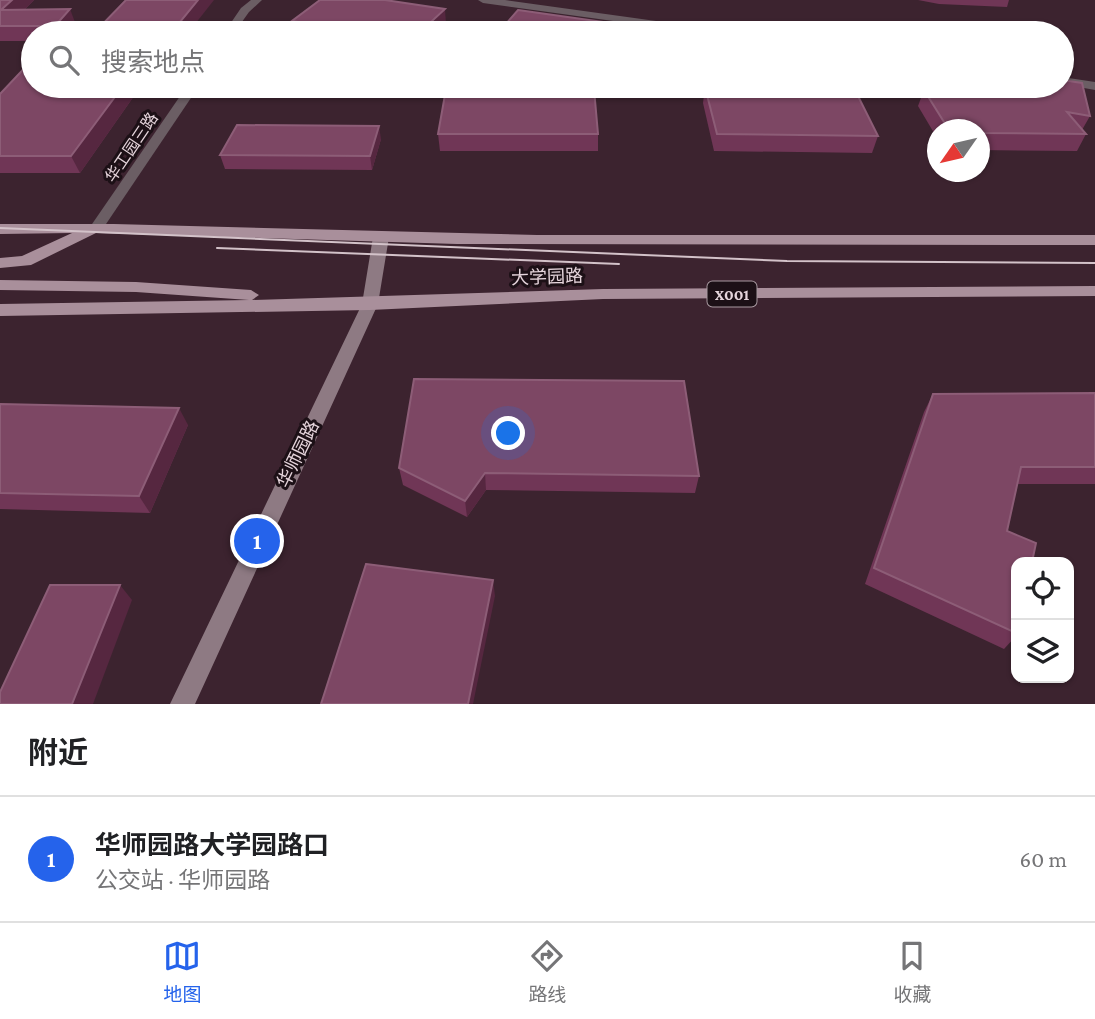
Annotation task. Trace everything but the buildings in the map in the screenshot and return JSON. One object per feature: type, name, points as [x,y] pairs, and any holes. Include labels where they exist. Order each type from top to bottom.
[{"type":"main road","name":"大学园路","points":[[0,229],[97,227],[381,237],[639,242],[1095,240]]},
{"type":"main road","points":[[0,263],[25,261],[97,227]]},
{"type":"main road","name":"华师园路","points":[[182,704],[370,304],[381,237]]},
{"type":"main road","points":[[0,285],[136,287],[370,304]]},
{"type":"main road","name":"大学园路","points":[[0,310],[370,304],[603,294],[1095,291]]},
{"type":"street","points":[[237,21],[257,0]]},
{"type":"street","points":[[483,0],[634,21]]},
{"type":"street","points":[[1074,83],[1095,86]]},
{"type":"street","name":"华工园三路","points":[[97,227],[185,98]]},
{"type":"tram line","points":[[0,228],[787,261],[1095,263]]},
{"type":"tram line","points":[[217,248],[619,264]]},
{"type":"place","name":"华师园路大学园路口","points":[[257,541]]}]
